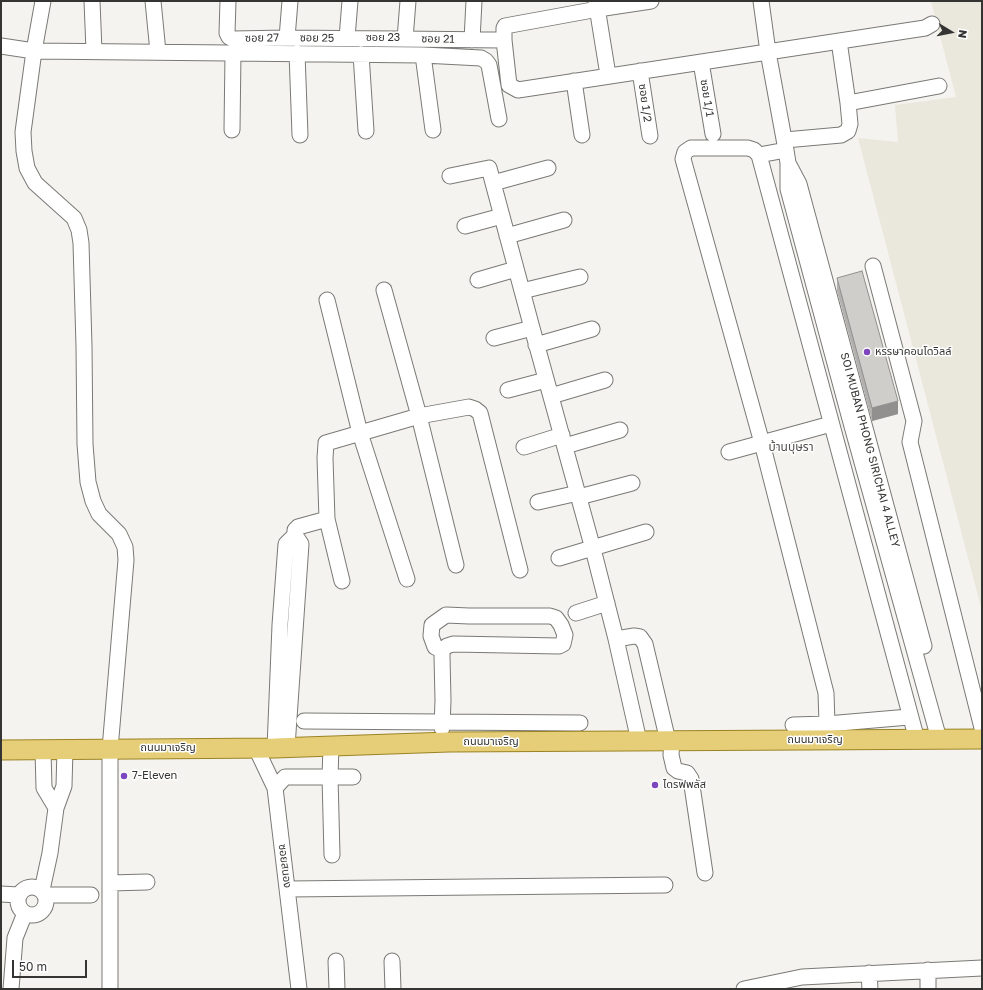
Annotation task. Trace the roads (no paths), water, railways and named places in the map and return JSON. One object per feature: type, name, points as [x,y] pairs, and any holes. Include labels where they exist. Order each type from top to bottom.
[{"type":"main road","name":"ถนนมาเจริญ","points":[[1,750],[281,748],[330,746],[442,734],[670,741],[827,732],[917,740],[982,739]]},
{"type":"street","points":[[43,1],[34,51],[23,132],[25,157],[27,168],[35,183],[74,218],[79,230],[81,243],[84,322],[85,444],[88,482],[93,501],[99,514],[119,534],[125,547],[126,560],[110,749],[110,989]]},
{"type":"street","points":[[92,1],[94,51]]},
{"type":"street","points":[[153,1],[158,52]]},
{"type":"street","name":"ซอย 27","points":[[228,1],[227,32],[233,39],[287,38],[290,1]]},
{"type":"street","points":[[347,38],[350,1]]},
{"type":"street","name":"ซอย 23","points":[[347,38],[405,39],[408,1]]},
{"type":"street","points":[[472,40],[474,1]]},
{"type":"street","points":[[652,1],[597,5],[507,25],[504,28],[504,40],[509,85],[518,90],[925,28],[932,24]]},
{"type":"street","name":"SOI MUBAN PHONG SIRICHAI 4 ALLEY","points":[[761,1],[768,52],[786,151],[799,184],[855,417],[944,739]]},
{"type":"street","points":[[597,5],[608,76]]},
{"type":"street","name":"ซอย 25","points":[[287,38],[347,38]]},
{"type":"street","name":"ซอย 21","points":[[405,39],[504,40]]},
{"type":"street","points":[[759,156],[786,151],[841,135],[848,131],[850,124],[848,103],[839,41]]},
{"type":"street","points":[[1,46],[34,51],[361,54],[481,58],[490,65],[499,119]]},
{"type":"street","points":[[232,130],[233,53]]},
{"type":"street","points":[[296,54],[300,135]]},
{"type":"street","points":[[361,54],[366,130]]},
{"type":"street","points":[[423,55],[433,130]]},
{"type":"street","name":"ซอย 1/1","points":[[701,62],[713,134]]},
{"type":"street","name":"ซอย 1/2","points":[[640,71],[650,136]]},
{"type":"street","points":[[574,81],[582,135]]},
{"type":"street","points":[[848,103],[939,86]]},
{"type":"street","points":[[827,732],[826,693],[762,443],[683,159],[685,152],[691,148],[748,148],[754,150],[759,156],[917,740]]},
{"type":"street","points":[[450,176],[489,168],[607,602],[639,741]]},
{"type":"street","points":[[493,183],[548,168]]},
{"type":"street","points":[[465,226],[502,216]]},
{"type":"street","points":[[507,236],[564,220]]},
{"type":"street","points":[[873,266],[914,421],[910,442],[982,728]]},
{"type":"street","points":[[478,280],[516,269]]},
{"type":"street","points":[[522,292],[580,276]]},
{"type":"street","points":[[384,290],[456,565]]},
{"type":"street","points":[[327,300],[360,433],[407,579]]},
{"type":"street","points":[[494,338],[532,328]]},
{"type":"street","points":[[536,345],[592,329]]},
{"type":"street","points":[[508,390],[546,380]]},
{"type":"street","points":[[551,396],[605,380]]},
{"type":"street","points":[[342,581],[326,519],[326,443],[418,416],[469,407],[480,413],[520,570]]},
{"type":"street","points":[[729,452],[831,424]]},
{"type":"street","points":[[524,447],[620,430]]},
{"type":"street","points":[[538,502],[632,483]]},
{"type":"street","points":[[281,748],[301,544],[295,535],[295,530],[298,527],[326,519]]},
{"type":"street","points":[[559,558],[646,532]]},
{"type":"street","points":[[576,613],[607,602]]},
{"type":"street","points":[[446,615],[550,616],[556,618],[565,635],[563,644],[559,646],[453,644],[442,650],[435,647],[431,636],[432,625],[446,615]]},
{"type":"street","points":[[616,639],[634,636],[640,637],[645,644],[670,741],[674,768],[678,771],[687,773],[691,779],[705,873]]},
{"type":"street","points":[[442,650],[442,734]]},
{"type":"street","points":[[792,725],[827,732],[910,717]]},
{"type":"street","points":[[304,721],[442,734],[580,723]]},
{"type":"street","points":[[330,746],[332,855]]},
{"type":"street","name":"ซอยสนอง","points":[[256,748],[275,788],[299,989]]},
{"type":"street","points":[[65,749],[64,786],[56,808],[43,893],[46,901],[45,907],[41,912],[30,915],[20,909],[18,904],[18,895],[25,888],[31,887],[36,888],[43,893],[91,895]]},
{"type":"street","points":[[43,750],[44,788],[56,808]]},
{"type":"street","points":[[275,788],[285,777],[353,777]]},
{"type":"street","points":[[110,883],[147,882]]},
{"type":"street","points":[[288,889],[665,884]]},
{"type":"street","points":[[1,894],[18,895]]},
{"type":"street","points":[[11,989],[15,938],[25,913]]},
{"type":"street","points":[[336,961],[337,989]]},
{"type":"street","points":[[392,961],[393,989]]},
{"type":"street","points":[[744,989],[766,987],[802,977],[817,983],[869,973],[982,968]]},
{"type":"street","points":[[928,970],[928,989]]},
{"type":"street","points":[[869,973],[870,989]]},
{"type":"place","name":"หรรษาคอนโดวิลล์","points":[[867,352]]},
{"type":"place","name":"7-Eleven","points":[[124,776]]},
{"type":"place","name":"ไดรฟพลัส","points":[[655,785]]},
{"type":"district","name":"บ้านบุษรา","points":[[791,447]]}]
